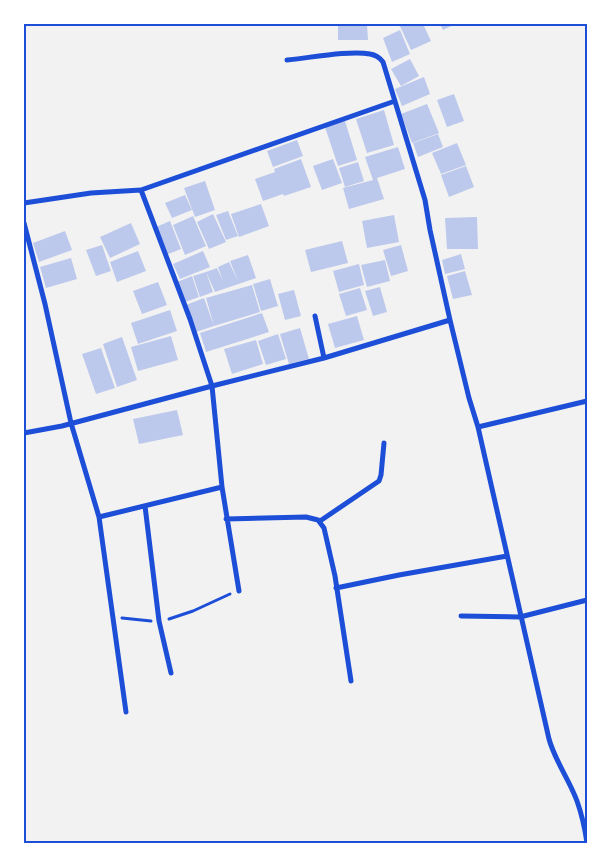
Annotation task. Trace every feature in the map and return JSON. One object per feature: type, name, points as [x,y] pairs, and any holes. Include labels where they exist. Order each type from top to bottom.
[{"type":"street","points":[[287,60],[351,53],[375,55],[384,62],[425,200],[450,320],[478,427],[520,617],[553,754],[576,800],[584,822],[587,843]]},
{"type":"street","points":[[24,204],[91,193],[141,190],[395,100]]},
{"type":"street","points":[[141,190],[190,319],[212,386],[226,518],[240,591]]},
{"type":"street","points":[[24,223],[45,304],[71,424],[100,517],[126,712]]},
{"type":"street","points":[[315,316],[324,358]]},
{"type":"street","points":[[24,433],[71,424],[324,358],[450,320]]},
{"type":"street","points":[[478,427],[587,401]]},
{"type":"street","points":[[320,521],[379,481],[382,475],[384,443]]},
{"type":"street","points":[[100,517],[222,487]]},
{"type":"street","points":[[145,506],[159,622],[171,673]]},
{"type":"street","points":[[226,518],[306,516],[320,521],[324,528],[336,588],[351,681]]},
{"type":"street","points":[[336,588],[507,556]]},
{"type":"street","points":[[461,616],[520,617],[587,600]]},
{"type":"path","points":[[114,617],[159,622],[193,611],[240,591]]},
{"type":"building","points":[[338,24],[367,24],[368,40],[338,40]]},
{"type":"building","points":[[399,24],[423,24],[431,41],[411,50]]},
{"type":"building","points":[[440,24],[455,24],[443,30]]},
{"type":"building","points":[[400,30],[410,54],[392,62],[383,38]]},
{"type":"building","points":[[410,59],[419,76],[401,86],[391,69]]},
{"type":"building","points":[[424,77],[430,94],[402,106],[395,89]]},
{"type":"building","points":[[454,94],[464,121],[447,127],[437,100]]},
{"type":"building","points":[[427,104],[439,133],[412,143],[401,114]]},
{"type":"building","points":[[384,110],[394,145],[367,153],[356,119]]},
{"type":"building","points":[[345,121],[357,160],[338,166],[325,127]]},
{"type":"building","points":[[438,134],[443,147],[418,157],[413,143]]},
{"type":"building","points":[[297,140],[303,156],[273,167],[267,151]]},
{"type":"building","points":[[457,143],[466,165],[441,174],[432,153]]},
{"type":"building","points":[[398,147],[405,169],[377,178],[384,199],[349,209],[343,188],[373,180],[365,157]]},
{"type":"building","points":[[301,159],[311,187],[263,201],[255,179],[275,172],[274,169]]},
{"type":"building","points":[[333,159],[342,183],[322,190],[313,166]]},
{"type":"building","points":[[358,162],[364,181],[345,187],[339,168]]},
{"type":"building","points":[[466,166],[474,187],[449,197],[441,175]]},
{"type":"building","points":[[205,181],[215,210],[195,217],[184,188]]},
{"type":"building","points":[[185,195],[192,210],[172,218],[165,203]]},
{"type":"building","points":[[261,204],[269,226],[239,237],[231,214]]},
{"type":"building","points":[[228,211],[238,236],[226,240],[216,215]]},
{"type":"building","points":[[213,214],[226,242],[209,249],[197,222]]},
{"type":"building","points":[[394,215],[399,242],[367,248],[362,221]]},
{"type":"building","points":[[193,216],[206,246],[185,255],[173,225]]},
{"type":"building","points":[[477,217],[478,249],[447,249],[445,218]]},
{"type":"building","points":[[170,221],[181,249],[166,255],[156,227]]},
{"type":"building","points":[[131,223],[140,244],[110,258],[100,237]]},
{"type":"building","points":[[65,231],[72,250],[39,262],[33,243]]},
{"type":"building","points":[[342,241],[348,263],[311,272],[305,250]]},
{"type":"building","points":[[102,245],[111,271],[96,276],[86,250]]},
{"type":"building","points":[[401,245],[408,271],[391,276],[383,250]]},
{"type":"building","points":[[138,251],[146,271],[117,282],[110,262]]},
{"type":"building","points":[[203,251],[210,267],[180,279],[173,264]]},
{"type":"building","points":[[461,254],[465,269],[445,274],[442,260]]},
{"type":"building","points":[[248,255],[256,278],[215,292],[206,272],[217,268],[223,281],[218,267],[229,262],[238,281],[230,261]]},
{"type":"building","points":[[71,258],[77,279],[46,288],[40,267]]},
{"type":"building","points":[[385,260],[390,281],[367,287],[361,265]]},
{"type":"building","points":[[359,264],[364,285],[339,292],[333,271]]},
{"type":"building","points":[[465,271],[472,295],[453,299],[447,276]]},
{"type":"building","points":[[206,272],[213,292],[200,297],[193,276]]},
{"type":"building","points":[[192,276],[199,297],[185,302],[177,282]]},
{"type":"building","points":[[270,279],[278,306],[261,311],[253,284]]},
{"type":"building","points":[[158,282],[167,305],[142,314],[133,291]]},
{"type":"building","points":[[252,285],[260,312],[214,326],[206,298]]},
{"type":"building","points":[[380,287],[387,312],[373,316],[365,291]]},
{"type":"building","points":[[360,288],[367,310],[346,316],[339,294]]},
{"type":"building","points":[[294,290],[301,316],[285,320],[278,294]]},
{"type":"building","points":[[204,298],[214,326],[196,332],[186,305]]},
{"type":"building","points":[[170,310],[177,331],[138,344],[131,323]]},
{"type":"building","points":[[262,313],[269,332],[206,352],[200,333]]},
{"type":"building","points":[[357,316],[364,340],[335,348],[328,324]]},
{"type":"building","points":[[300,328],[309,359],[289,364],[280,334]]},
{"type":"building","points":[[278,334],[286,359],[266,365],[258,341]]},
{"type":"building","points":[[171,336],[178,360],[138,371],[131,347]]},
{"type":"building","points":[[122,337],[137,380],[117,387],[103,344]]},
{"type":"building","points":[[256,340],[263,364],[232,374],[224,349]]},
{"type":"building","points":[[101,348],[115,388],[96,394],[82,354]]},
{"type":"building","points":[[177,410],[183,435],[139,444],[133,419]]}]
